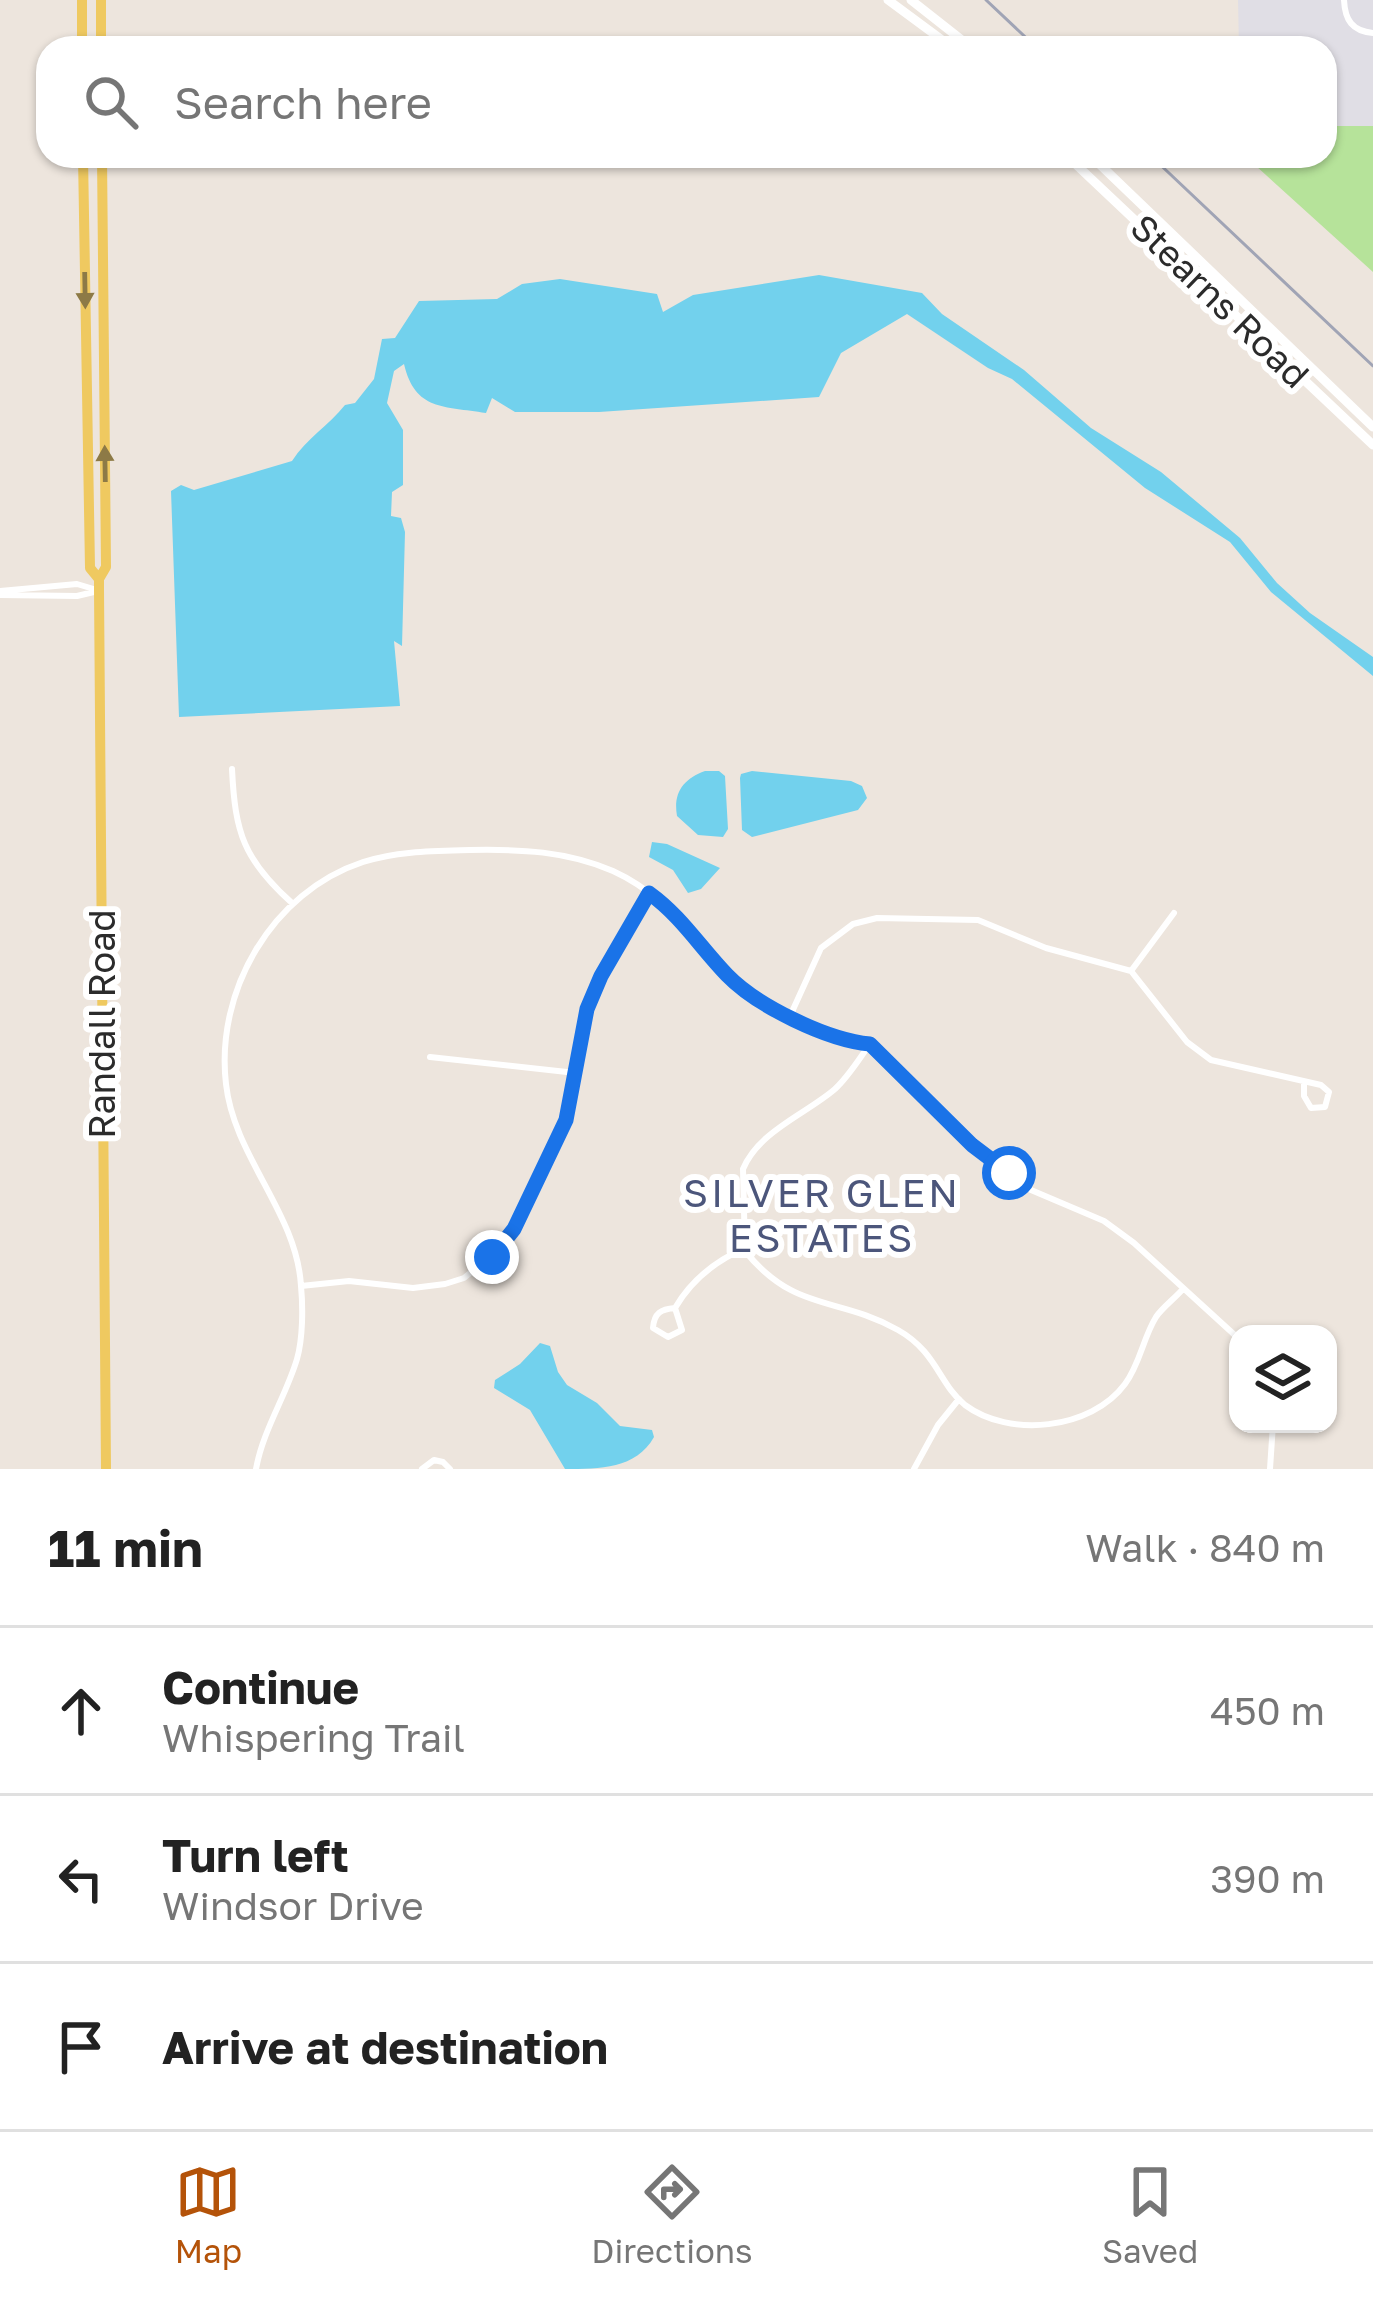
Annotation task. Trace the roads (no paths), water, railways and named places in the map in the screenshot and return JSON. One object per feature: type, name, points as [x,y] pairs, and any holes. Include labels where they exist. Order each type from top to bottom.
[{"type":"main road","points":[[82,0],[82,36]]},
{"type":"main road","points":[[101,0],[101,36]]},
{"type":"main road","points":[[888,0],[937,36]]},
{"type":"main road","points":[[911,0],[957,36]]},
{"type":"main road","name":"Randall Road","points":[[83,168],[90,568],[99,585]]},
{"type":"main road","name":"Randall Road","points":[[102,168],[106,567],[99,585],[106,1469]]},
{"type":"main road","name":"Stearns Road","points":[[1080,168],[1373,445]]},
{"type":"main road","name":"Stearns Road","points":[[1103,168],[1373,428]]},
{"type":"street","points":[[1345,0],[1345,14],[1353,27],[1373,33]]},
{"type":"street","points":[[0,593],[77,596],[99,585]]},
{"type":"street","points":[[232,770],[232,802],[242,843],[259,871],[292,903]]},
{"type":"street","points":[[256,1469],[299,1355],[302,1286],[286,1231],[232,1118],[224,1066],[227,1020],[247,965],[292,903],[316,884],[357,864],[396,854],[512,849],[554,853],[610,870],[673,910],[745,992],[767,1007],[852,1042],[870,1044],[972,1145],[1031,1190],[1104,1221],[1229,1329]]},
{"type":"street","points":[[302,1286],[349,1281],[429,1287],[464,1278],[514,1229],[566,1120],[587,1009],[649,893]]},
{"type":"street","points":[[1131,971],[1174,913]]},
{"type":"street","points":[[790,1016],[821,948],[837,933],[877,918],[978,920],[1046,948],[1131,971],[1187,1042],[1211,1060],[1327,1088],[1325,1108],[1312,1108],[1306,1102],[1304,1083]]},
{"type":"street","points":[[870,1044],[839,1086],[776,1131],[748,1158],[742,1189],[745,1248],[775,1283],[888,1324],[916,1341],[959,1399],[982,1415],[1032,1426],[1062,1424],[1095,1411],[1123,1387],[1156,1318],[1182,1290]]},
{"type":"street","points":[[430,1057],[576,1073]]},
{"type":"street","points":[[675,1308],[682,1330],[668,1337],[659,1335],[653,1328],[659,1311],[675,1308],[707,1269],[745,1248]]},
{"type":"street","points":[[914,1469],[938,1425],[959,1399]]},
{"type":"street","points":[[1270,1469],[1272,1433]]},
{"type":"street","points":[[422,1469],[434,1460],[450,1469]]},
{"type":"water","points":[[819,275],[922,293],[942,314],[1024,370],[1091,428],[1161,472],[1240,538],[1277,583],[1310,613],[1373,657],[1373,676],[1271,592],[1230,542],[1145,488],[1012,379],[907,314],[841,353],[819,397],[599,412],[515,412],[492,398],[486,413],[433,404],[416,391],[404,364],[394,371],[387,403],[403,430],[403,485],[392,492],[391,516],[401,518],[405,532],[402,646],[394,641],[400,706],[179,717],[171,491],[181,485],[194,490],[292,461],[345,405],[355,403],[374,379],[382,339],[395,338],[419,301],[497,299],[522,284],[560,279],[657,294],[663,312],[693,295]]},
{"type":"water","points":[[705,771],[725,776],[728,829],[723,837],[698,835],[677,816],[681,788]]},
{"type":"water","points":[[752,771],[851,781],[862,786],[867,798],[858,810],[752,837],[742,830],[740,778]]},
{"type":"water","points":[[652,842],[720,868],[701,889],[688,893],[673,870],[649,857]]},
{"type":"water","points":[[540,1343],[550,1346],[567,1385],[597,1403],[620,1426],[652,1430],[654,1437],[646,1448],[616,1465],[565,1469],[530,1410],[494,1388],[495,1380]]},
{"type":"railway","points":[[986,0],[1024,36]]},
{"type":"railway","points":[[1164,168],[1373,366]]},
{"type":"district","name":"SILVER GLEN ESTATES","points":[[822,1216]]}]
